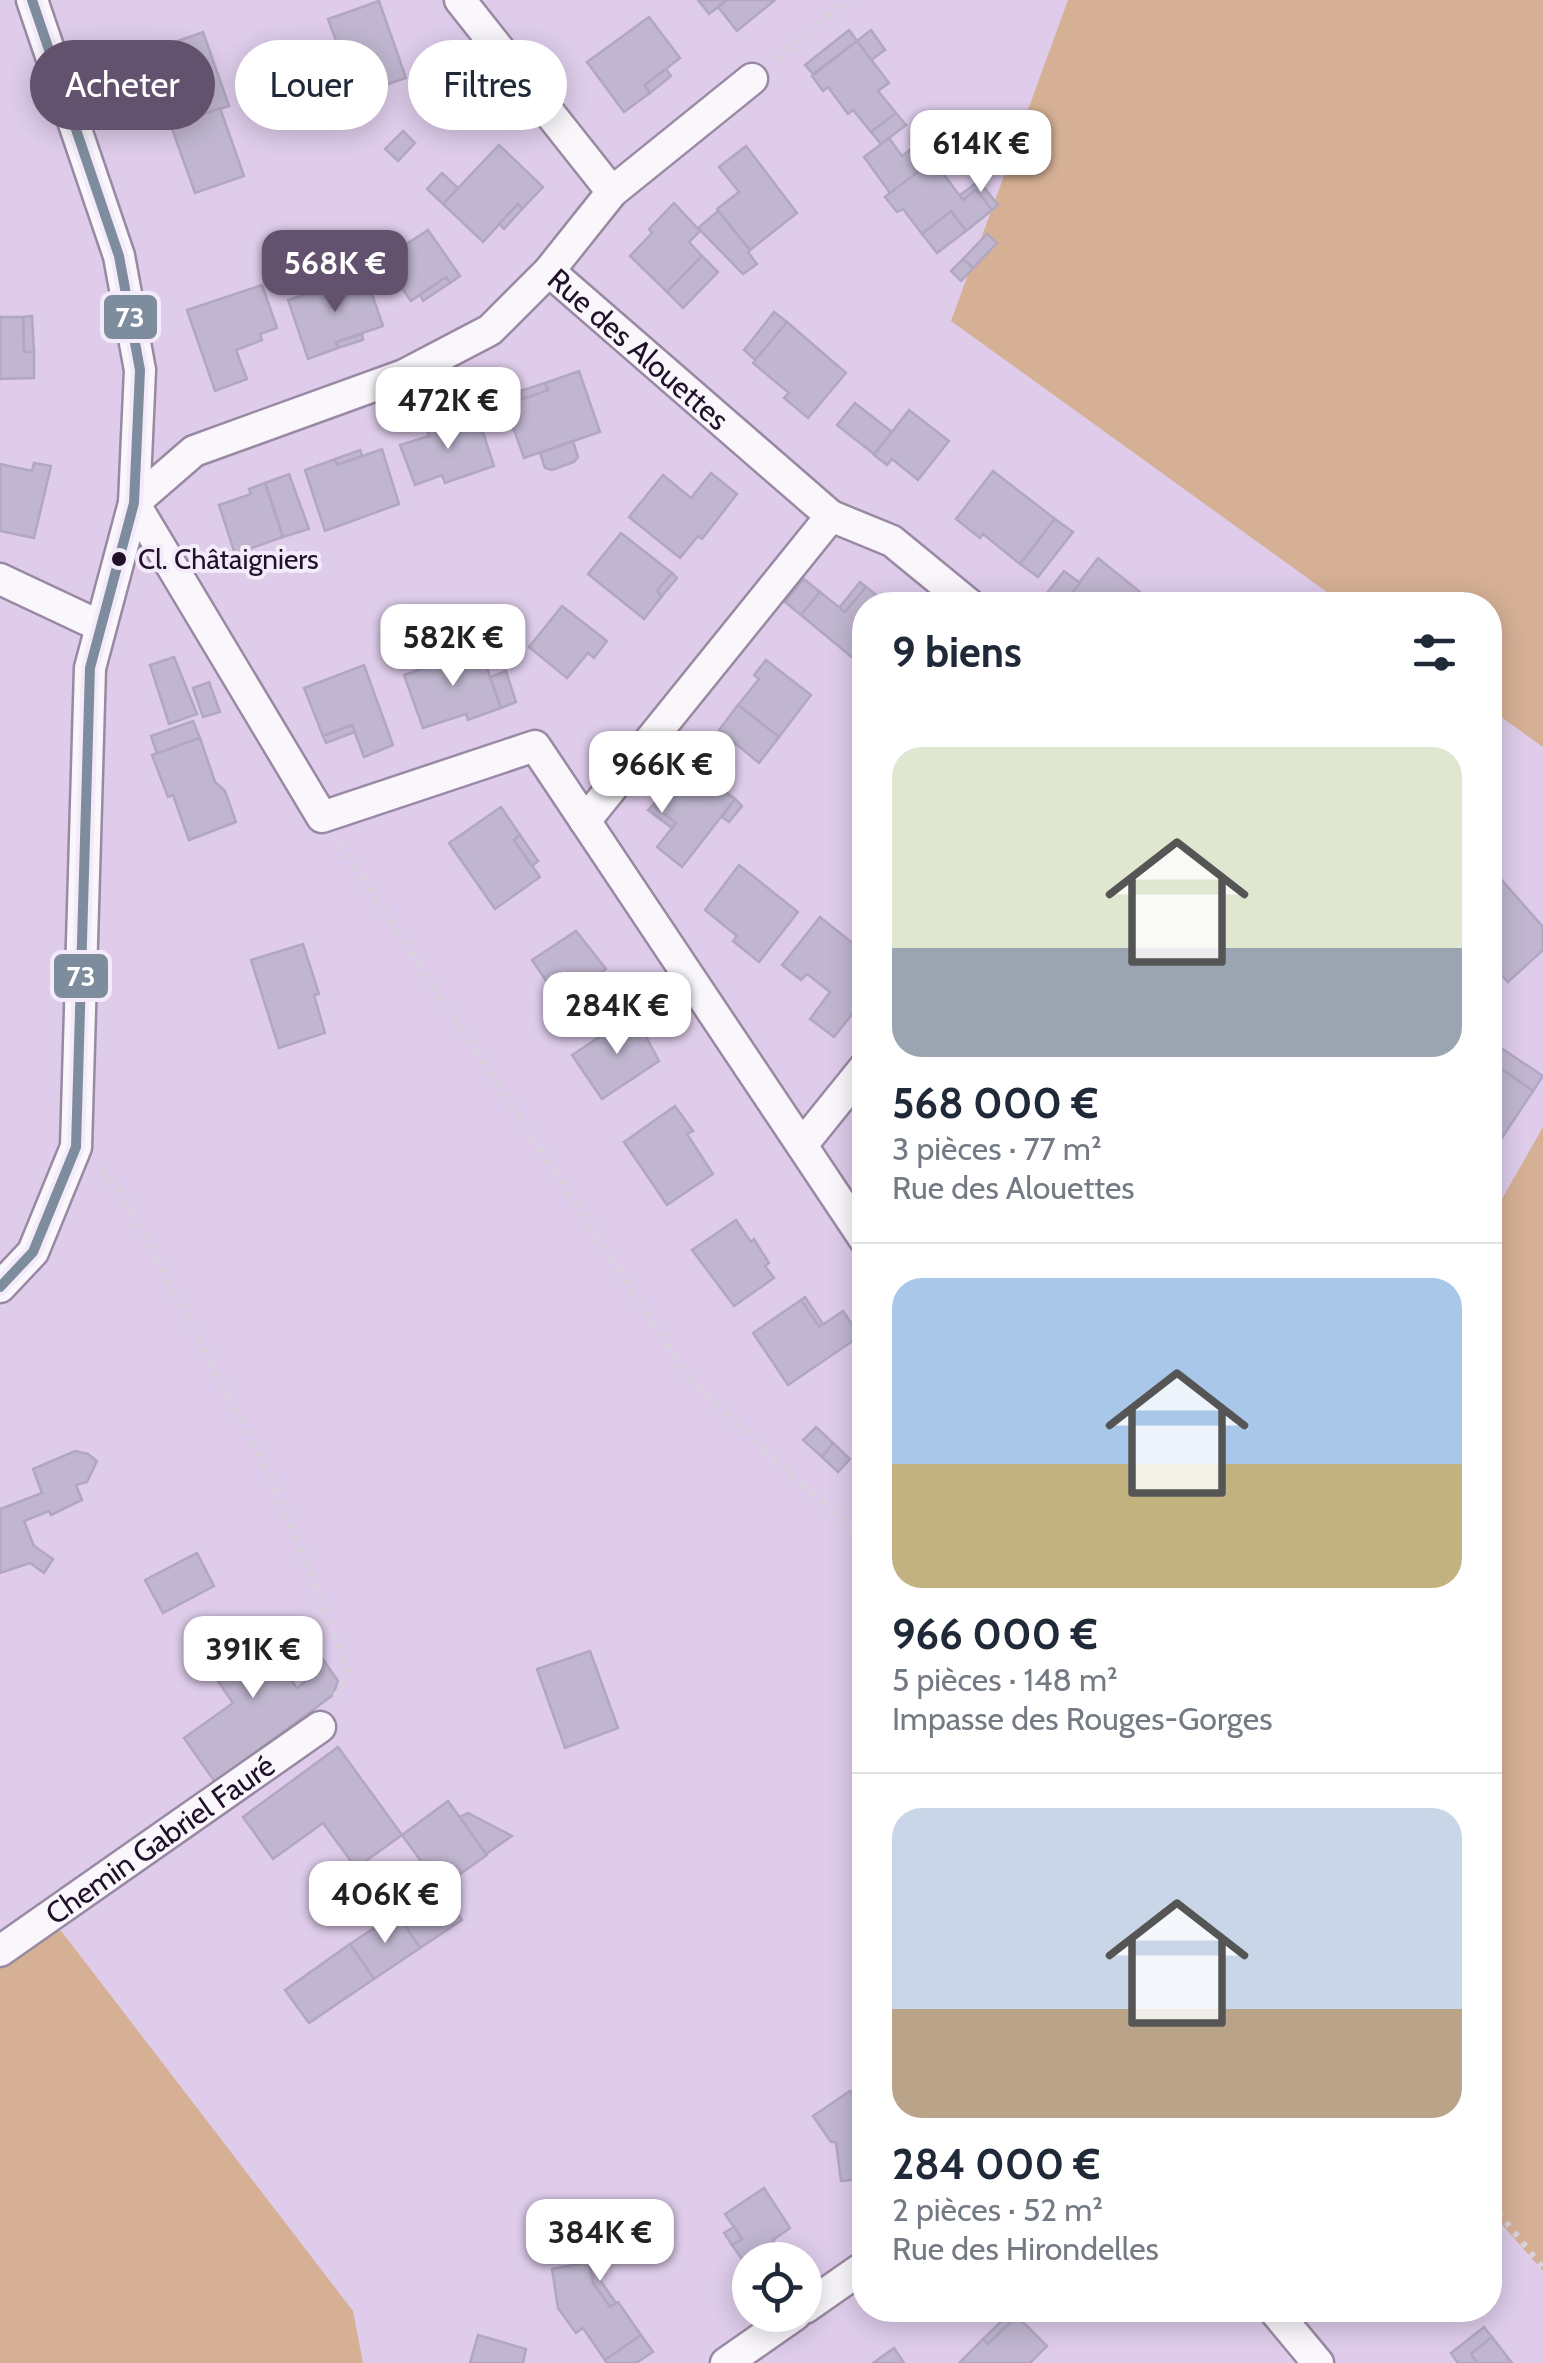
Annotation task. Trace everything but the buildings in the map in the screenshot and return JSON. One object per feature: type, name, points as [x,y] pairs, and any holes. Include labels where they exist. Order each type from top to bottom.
[{"type":"street","points":[[0,1287],[33,1252],[76,1147],[90,668],[134,503],[140,370],[118,256],[32,0]]},
{"type":"street","points":[[460,0],[612,192]]},
{"type":"street","points":[[549,271],[612,192],[752,79]]},
{"type":"street","name":"Rue des Alouettes","points":[[134,503],[194,451],[404,375],[490,330],[549,271],[831,516],[892,541],[954,592]]},
{"type":"street","points":[[134,503],[322,817],[535,746],[852,1220]]},
{"type":"street","points":[[585,821],[831,516]]},
{"type":"street","points":[[0,579],[100,626]]},
{"type":"street","points":[[802,1145],[852,1083]]},
{"type":"street","name":"Chemin Gabriel Fauré","points":[[0,1951],[320,1727]]},
{"type":"street","points":[[822,2296],[852,2275]]},
{"type":"street","points":[[1284,2322],[1318,2363]]},
{"type":"street","points":[[726,2363],[771,2332]]},
{"type":"path","points":[[752,79],[848,0]]},
{"type":"path","points":[[322,817],[690,1378],[852,1527]]},
{"type":"path","points":[[76,1147],[122,1193],[275,1484],[348,1671],[320,1727]]},
{"type":"path","points":[[1502,2217],[1543,2268]]},
{"type":"shaded area","points":[[1068,0],[1543,0],[1543,747],[1502,718],[1502,592],[1327,592],[951,321]]},
{"type":"shaded area","points":[[1543,1127],[1543,2271],[1502,2225],[1502,1199]]},
{"type":"shaded area","points":[[25,1915],[62,1932],[353,2311],[363,2363],[0,2363],[0,1963]]},
{"type":"transit line","name":"73","points":[[0,1287],[33,1252],[76,1147],[90,668],[134,503],[140,370],[119,256],[32,0]]},
{"type":"place","name":"Cl. Châtaigniers","points":[[119,559]]}]
